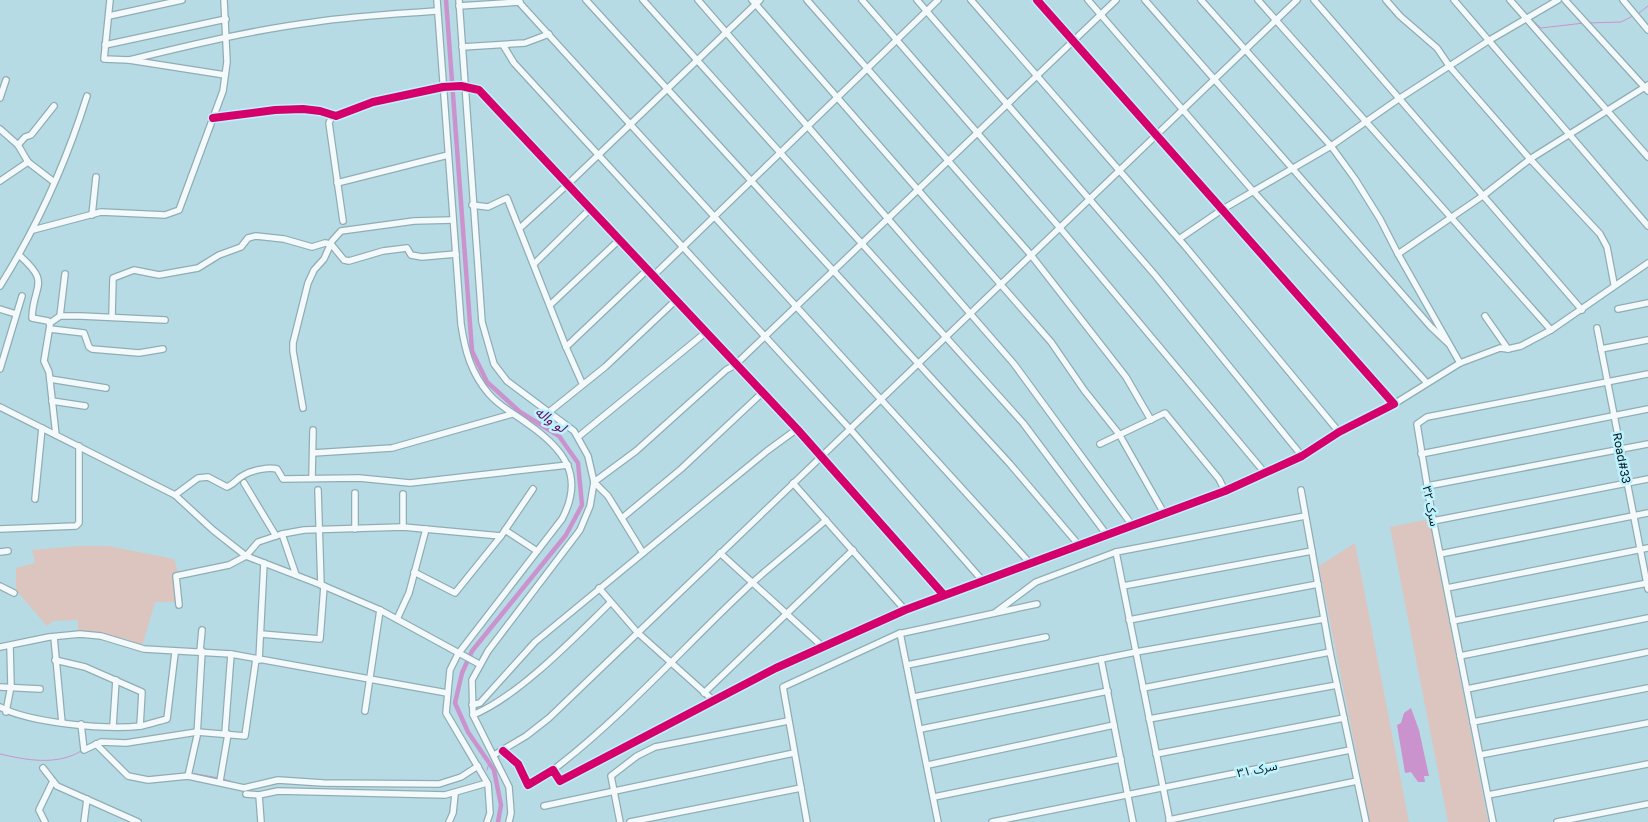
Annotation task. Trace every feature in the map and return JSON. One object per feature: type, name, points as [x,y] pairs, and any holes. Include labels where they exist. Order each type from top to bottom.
[{"type":"street","points":[[110,0],[104,59],[128,60],[225,75]]},
{"type":"street","points":[[109,16],[182,0]]},
{"type":"street","points":[[33,230],[92,215],[128,212],[165,215],[179,210],[222,91],[225,75],[227,36],[224,0]]},
{"type":"street","points":[[436,0],[445,87],[453,220],[466,354],[475,375],[490,395],[560,450],[572,475],[569,506],[562,519],[450,670],[446,713],[487,783],[490,812],[487,822]]},
{"type":"street","points":[[586,0],[1016,471],[1078,544]]},
{"type":"street","points":[[643,0],[1023,423],[1107,535]]},
{"type":"street","points":[[698,0],[1014,364],[1132,525]]},
{"type":"street","points":[[807,0],[1031,255],[1126,377],[1152,420]]},
{"type":"street","points":[[862,0],[1060,228],[1265,473]]},
{"type":"street","points":[[917,0],[1156,275],[1302,456]]},
{"type":"street","points":[[653,276],[938,0]]},
{"type":"street","points":[[971,0],[1179,239],[1339,432]]},
{"type":"street","points":[[1036,0],[1394,404]]},
{"type":"street","points":[[1088,0],[1184,108],[1253,190],[1426,383]]},
{"type":"street","points":[[594,482],[636,451],[726,370],[735,365],[1116,0]]},
{"type":"street","points":[[1145,0],[1431,327],[1448,343]]},
{"type":"street","points":[[1201,0],[1331,146],[1380,219],[1460,363]]},
{"type":"street","points":[[1258,0],[1551,330]]},
{"type":"street","points":[[494,756],[549,718],[1297,0]]},
{"type":"street","points":[[1314,0],[1582,310]]},
{"type":"street","points":[[1386,0],[1400,16],[1437,48],[1450,67],[1530,159],[1604,240],[1614,284]]},
{"type":"street","points":[[1454,0],[1648,226]]},
{"type":"street","points":[[1510,0],[1648,157]]},
{"type":"street","points":[[1179,239],[1253,190],[1331,146],[1488,40],[1558,0]]},
{"type":"street","points":[[1398,254],[1484,195],[1530,159],[1647,88],[1564,0]]},
{"type":"street","points":[[1623,0],[1648,30]]},
{"type":"street","points":[[509,822],[511,813],[509,788],[473,715],[472,680],[478,664],[580,530],[590,506],[594,482],[588,456],[578,437],[549,412],[514,388],[494,364],[482,322],[463,86],[459,3],[519,1],[882,398],[1029,562]]},
{"type":"street","points":[[520,228],[631,125],[756,1],[1051,342],[1084,390],[1119,434],[1165,515]]},
{"type":"street","points":[[128,60],[227,36],[342,18],[437,11]]},
{"type":"street","points":[[105,45],[226,19]]},
{"type":"street","points":[[462,47],[525,43],[549,34]]},
{"type":"street","points":[[503,45],[514,63],[850,429],[982,580]]},
{"type":"street","points":[[0,98],[6,80]]},
{"type":"street","points":[[213,118],[275,110],[320,111],[332,116],[373,102],[445,87],[463,86],[479,90],[821,456],[943,594]]},
{"type":"street","points":[[0,286],[33,230],[73,140],[87,96]]},
{"type":"street","points":[[18,146],[25,137],[31,136],[54,106]]},
{"type":"street","points":[[332,116],[329,123],[343,222]]},
{"type":"street","points":[[0,129],[18,146],[28,162],[54,182]]},
{"type":"street","points":[[337,184],[448,155]]},
{"type":"street","points":[[0,181],[28,162]]},
{"type":"street","points":[[92,215],[96,177]]},
{"type":"street","points":[[472,205],[488,206],[508,198],[582,383]]},
{"type":"street","points":[[534,264],[590,209]]},
{"type":"street","points":[[304,408],[292,351],[308,283],[341,231],[414,221],[453,220]]},
{"type":"street","points":[[112,316],[113,278],[134,270],[159,275],[198,268],[219,255],[241,247],[248,238],[256,236],[312,247],[325,243],[331,244],[344,260],[349,261],[396,248],[407,248],[411,255],[422,257],[456,254]]},
{"type":"street","points":[[550,305],[618,240]]},
{"type":"street","points":[[19,256],[34,268],[39,278],[32,318],[50,326],[84,333],[89,347],[92,349],[139,353],[163,349]]},
{"type":"street","points":[[553,770],[560,781],[714,701],[823,647],[905,610],[1078,544],[1165,515],[1225,491],[1302,456],[1339,432],[1394,404],[1460,363],[1500,348],[1508,349],[1521,346],[1551,330],[1582,310],[1614,284],[1648,263]]},
{"type":"street","points":[[566,347],[647,270]]},
{"type":"street","points":[[56,435],[50,379],[44,360],[50,326],[60,316],[65,274]]},
{"type":"street","points":[[0,369],[22,296]]},
{"type":"street","points":[[549,412],[582,383],[605,367],[675,301]]},
{"type":"street","points":[[1618,309],[1648,303]]},
{"type":"street","points":[[0,309],[16,314]]},
{"type":"street","points":[[60,316],[112,316],[165,320]]},
{"type":"street","points":[[1485,316],[1508,349]]},
{"type":"street","name":"Road#33","points":[[1597,328],[1648,585]]},
{"type":"street","points":[[578,437],[705,333]]},
{"type":"street","points":[[1601,349],[1648,340]]},
{"type":"street","name":"سرک ۳۲","points":[[1493,822],[1433,521],[1417,424],[1421,419],[1648,374]]},
{"type":"street","points":[[50,379],[106,388]]},
{"type":"street","points":[[622,518],[681,469],[762,394]]},
{"type":"street","points":[[52,401],[85,406]]},
{"type":"street","points":[[0,407],[175,495],[213,530],[246,556],[322,585],[380,610],[478,664]]},
{"type":"street","points":[[1421,454],[1648,409]]},
{"type":"street","points":[[1100,444],[1165,413],[1219,479],[1225,491]]},
{"type":"street","points":[[312,453],[392,448],[512,414]]},
{"type":"street","points":[[35,499],[42,428]]},
{"type":"street","points":[[472,705],[480,703],[536,642],[599,588],[796,429]]},
{"type":"street","points":[[312,478],[313,430]]},
{"type":"street","points":[[1427,486],[1648,444]]},
{"type":"street","points":[[0,529],[76,526],[79,523],[79,446]]},
{"type":"street","points":[[175,495],[198,478],[208,477],[227,487],[234,485],[244,474],[271,468],[277,469],[283,478],[359,478],[410,483],[568,465]]},
{"type":"street","points":[[1433,521],[1648,479]]},
{"type":"street","points":[[594,482],[608,496],[643,553]]},
{"type":"street","points":[[244,483],[279,535],[296,576]]},
{"type":"street","points":[[793,483],[905,610]]},
{"type":"street","points":[[414,572],[455,593],[501,536],[533,489]]},
{"type":"street","points":[[261,634],[320,639],[322,585],[318,490]]},
{"type":"street","points":[[1300,490],[1330,652],[1365,822]]},
{"type":"street","points":[[355,493],[355,529]]},
{"type":"street","points":[[403,494],[403,527]]},
{"type":"street","points":[[1440,554],[1648,513]]},
{"type":"street","points":[[994,613],[1036,582],[1116,552],[1305,516]]},
{"type":"street","points":[[503,751],[518,764],[528,785],[553,770],[575,753],[672,663],[753,582],[826,520]]},
{"type":"street","points":[[179,605],[176,576],[229,565],[246,556],[258,542],[279,535],[319,530],[403,527],[501,536]]},
{"type":"street","points":[[397,620],[409,592],[426,529]]},
{"type":"street","points":[[505,530],[537,551]]},
{"type":"street","points":[[1446,588],[1648,548]]},
{"type":"street","points":[[704,692],[853,550]]},
{"type":"street","points":[[0,552],[8,551]]},
{"type":"street","points":[[1123,586],[1312,551]]},
{"type":"street","points":[[1116,552],[1170,821],[1357,781]]},
{"type":"street","points":[[720,553],[823,647]]},
{"type":"street","points":[[81,724],[84,750],[101,742],[126,743],[198,732],[246,736],[261,634],[264,563]]},
{"type":"street","points":[[1130,620],[1318,584]]},
{"type":"street","points":[[1453,621],[1648,585]]},
{"type":"street","points":[[0,586],[14,593]]},
{"type":"street","points":[[599,588],[637,632],[714,701]]},
{"type":"street","points":[[473,715],[497,703],[549,661],[610,603]]},
{"type":"street","points":[[807,822],[782,689],[784,686],[900,633],[1037,604]]},
{"type":"street","points":[[365,711],[380,610]]},
{"type":"street","points":[[1460,656],[1648,618]]},
{"type":"street","points":[[914,697],[1136,652],[1324,619]]},
{"type":"street","points":[[188,776],[198,732],[202,630]]},
{"type":"street","points":[[900,633],[921,729],[938,822]]},
{"type":"street","points":[[0,647],[54,636],[80,634],[101,636],[144,649],[231,654],[447,693]]},
{"type":"street","points":[[54,636],[62,723]]},
{"type":"street","points":[[907,665],[1046,637]]},
{"type":"street","points":[[6,712],[11,686],[10,646]]},
{"type":"street","points":[[0,707],[6,712],[34,720],[62,723],[140,726],[167,719],[175,652]]},
{"type":"street","points":[[1143,688],[1330,652]]},
{"type":"street","points":[[1467,689],[1648,652]]},
{"type":"street","points":[[220,781],[227,734],[231,654]]},
{"type":"street","points":[[1101,659],[1133,822]]},
{"type":"street","points":[[55,660],[86,667],[142,692],[140,726]]},
{"type":"street","points":[[113,726],[116,680]]},
{"type":"street","points":[[1149,719],[1337,685]]},
{"type":"street","points":[[0,687],[11,686],[40,689]]},
{"type":"street","points":[[1473,722],[1648,688]]},
{"type":"street","points":[[921,729],[1108,691]]},
{"type":"street","points":[[1156,754],[1344,718]]},
{"type":"street","points":[[620,822],[611,776],[615,771],[646,751],[788,721]]},
{"type":"street","points":[[1480,755],[1648,723]]},
{"type":"street","points":[[928,765],[1114,725]]},
{"type":"street","points":[[96,744],[128,776],[148,780],[188,776],[220,781],[244,788],[278,780],[323,783],[439,784],[461,777],[478,766]]},
{"type":"street","name":"سرک ۳۱","points":[[992,822],[1350,750]]},
{"type":"street","points":[[544,806],[794,753]]},
{"type":"street","points":[[934,797],[1120,759]]},
{"type":"street","points":[[1488,795],[1648,764]]},
{"type":"street","points":[[43,768],[52,782],[138,822]]},
{"type":"street","points":[[45,822],[39,810],[52,782]]},
{"type":"street","points":[[246,794],[259,795],[278,791],[455,794],[487,783]]},
{"type":"street","points":[[630,822],[801,788]]},
{"type":"street","points":[[449,822],[453,813],[455,794]]},
{"type":"street","points":[[259,795],[261,822]]},
{"type":"street","points":[[84,822],[87,799]]},
{"type":"street","points":[[1557,822],[1648,804]]},
{"type":"shaded area","points":[[1429,519],[1488,822],[1448,822],[1390,527]]},
{"type":"shaded area","points":[[1355,543],[1409,822],[1370,822],[1319,566]]},
{"type":"shaded area","points":[[77,546],[108,546],[174,559],[178,572],[173,575],[175,602],[155,602],[143,643],[140,645],[127,639],[78,632],[78,620],[53,621],[47,626],[16,590],[16,568],[35,563],[32,550]]},
{"type":"shaded area","points":[[1411,708],[1419,730],[1429,776],[1424,776],[1425,782],[1418,782],[1411,772],[1405,773],[1397,725],[1401,723],[1404,713]]},
{"type":"waterway","name":"لو واله","points":[[446,0],[472,351],[487,382],[520,412],[559,436],[578,463],[582,505],[566,535],[472,651],[462,673],[455,703],[468,732],[494,770],[501,805],[498,822]]},
{"type":"waterway","points":[[1639,13],[1648,6]]},
{"type":"waterway","points":[[1588,23],[1621,22],[1633,16]]},
{"type":"waterway","points":[[1530,18],[1541,28],[1584,23]]},
{"type":"waterway","points":[[0,754],[31,760],[52,760],[72,756],[81,751]]},
{"type":"waterway","name":"لو واله","points":[[487,770],[489,763]]},
{"type":"waterway","points":[[146,777],[187,773]]},
{"type":"waterway","points":[[191,773],[219,778]]},
{"type":"waterway","points":[[223,779],[236,783]]},
{"type":"cycle path","points":[[503,751],[518,764],[528,785],[553,770],[560,781],[776,668],[905,610],[1225,491],[1302,456],[1339,432],[1394,404],[1037,0]]},
{"type":"cycle path","points":[[213,118],[275,110],[303,109],[320,111],[336,116],[373,102],[443,87],[461,86],[479,90],[797,429],[943,594]]}]
